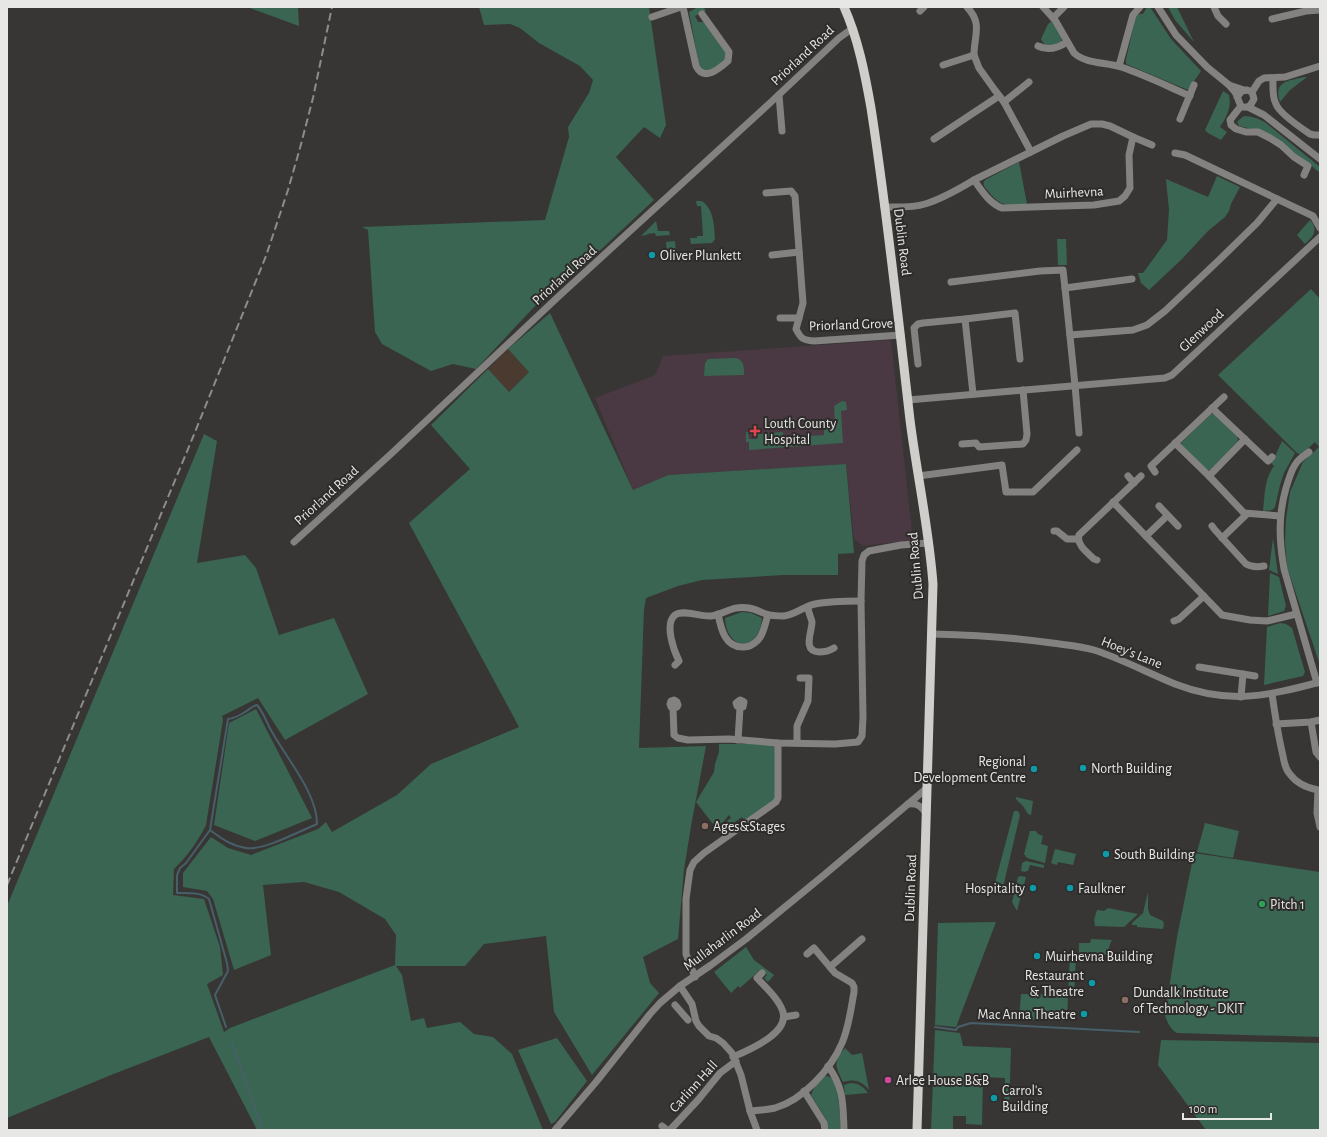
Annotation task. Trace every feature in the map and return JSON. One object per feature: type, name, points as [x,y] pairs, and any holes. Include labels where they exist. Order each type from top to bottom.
[{"type":"main road","name":"Dublin Road","points":[[844,7],[852,28],[871,108],[933,591],[917,1130]]},
{"type":"street","points":[[652,17],[682,7],[696,66],[703,73],[709,74],[714,73],[728,61],[729,52],[702,14]]},
{"type":"street","points":[[967,7],[975,18],[977,28],[974,55],[979,68],[1002,99],[1031,152]]},
{"type":"street","points":[[1043,7],[1053,18],[1077,56],[1119,66],[1190,96]]},
{"type":"street","points":[[1053,18],[1064,7]]},
{"type":"street","points":[[1119,66],[1133,15],[1140,7]]},
{"type":"street","points":[[1158,7],[1176,35],[1211,71],[1229,85],[1237,97],[1238,102],[1264,115],[1320,159]]},
{"type":"street","points":[[1214,7],[1218,16],[1226,24]]},
{"type":"street","points":[[1272,19],[1306,11],[1320,10]]},
{"type":"street","name":"Priorland Road","points":[[294,542],[839,38],[852,28]]},
{"type":"street","points":[[1038,46],[1049,49],[1062,46],[1067,42]]},
{"type":"street","points":[[943,65],[974,55]]},
{"type":"street","points":[[1237,97],[1240,92],[1248,91],[1264,78],[1273,79],[1285,77],[1320,67]]},
{"type":"street","points":[[1273,79],[1276,105],[1310,134],[1319,135]]},
{"type":"street","points":[[934,139],[1029,82]]},
{"type":"street","points":[[1229,85],[1248,91],[1254,97],[1254,100],[1264,115]]},
{"type":"street","points":[[1180,119],[1194,86]]},
{"type":"street","points":[[779,95],[782,130]]},
{"type":"street","points":[[1254,100],[1252,104],[1245,106],[1230,120],[1231,125],[1236,129],[1246,132],[1258,132],[1281,145],[1294,157],[1308,166],[1304,175]]},
{"type":"street","points":[[884,207],[910,207],[926,204],[1069,133],[1091,124],[1110,126],[1152,145]]},
{"type":"street","name":"Muirhevna","points":[[974,180],[990,201],[996,206],[1002,208],[1094,205],[1119,201],[1125,196],[1130,188],[1129,155],[1132,137]]},
{"type":"street","points":[[1175,153],[1185,155],[1314,216],[1320,228]]},
{"type":"street","name":"Priorland Grove","points":[[766,193],[790,191],[795,196],[803,303],[796,329],[799,336],[804,340],[814,341],[901,335]]},
{"type":"street","points":[[1070,335],[1133,330],[1147,325],[1164,311],[1257,223],[1277,199]]},
{"type":"street","name":"Glenwood","points":[[908,400],[1165,378],[1172,375],[1320,237]]},
{"type":"street","points":[[772,255],[799,252]]},
{"type":"street","points":[[951,282],[1040,271],[1063,270],[1079,433]]},
{"type":"street","points":[[1065,288],[1132,279]]},
{"type":"street","points":[[918,364],[914,328],[918,324],[1015,313],[1020,359]]},
{"type":"street","name":"Priorland Grove","points":[[780,318],[799,318]]},
{"type":"street","points":[[965,319],[973,394]]},
{"type":"street","points":[[962,444],[976,443],[979,447],[1023,444],[1026,440],[1027,434],[1023,390]]},
{"type":"street","points":[[1155,472],[1151,466],[1224,397]]},
{"type":"street","points":[[1212,408],[1268,461],[1272,457]]},
{"type":"street","points":[[1209,476],[1245,439]]},
{"type":"street","points":[[1175,443],[1244,512],[1247,514],[1280,516]]},
{"type":"street","points":[[918,476],[1002,465],[1006,492],[1033,492],[1077,450]]},
{"type":"street","points":[[1309,452],[1297,462],[1290,475],[1283,498],[1279,531],[1284,569],[1296,614],[1318,682]]},
{"type":"street","points":[[1128,476],[1134,483]]},
{"type":"street","points":[[1097,560],[1094,559],[1079,543],[1078,535],[1141,476]]},
{"type":"street","points":[[1113,502],[1222,615],[1228,617],[1268,621],[1296,614]]},
{"type":"street","points":[[1159,506],[1178,526]]},
{"type":"street","points":[[1222,538],[1247,514]]},
{"type":"street","points":[[1146,536],[1168,516]]},
{"type":"street","points":[[1212,526],[1246,564],[1249,566],[1264,566]]},
{"type":"street","points":[[1054,531],[1057,531],[1067,539],[1078,539]]},
{"type":"street","points":[[673,708],[674,735],[678,738],[688,740],[738,740],[778,743],[835,744],[858,742],[862,736],[863,730],[861,601],[862,561],[864,554],[869,551],[901,545],[928,543]]},
{"type":"street","points":[[1174,621],[1179,619],[1204,596]]},
{"type":"street","points":[[675,665],[679,661],[671,638],[670,628],[672,619],[681,612],[701,616],[710,616],[738,607],[749,608],[768,615],[785,616],[814,604],[861,601]]},
{"type":"street","points":[[808,607],[812,624],[808,643],[813,650],[817,652],[827,652],[834,648]]},
{"type":"street","points":[[718,614],[726,640],[738,647],[749,647],[758,640],[762,634],[768,615]]},
{"type":"street","name":"Hoey's Lane","points":[[932,634],[1030,640],[1077,646],[1115,658],[1174,684],[1191,690],[1217,696],[1241,697],[1272,694],[1318,682]]},
{"type":"street","points":[[1199,667],[1255,676]]},
{"type":"street","points":[[1241,697],[1243,674]]},
{"type":"street","points":[[797,743],[797,726],[808,702],[809,688],[809,678],[800,678]]},
{"type":"street","points":[[1272,694],[1276,724],[1286,768],[1297,781],[1306,787],[1319,790],[1317,813],[1320,827]]},
{"type":"street","points":[[738,740],[740,708]]},
{"type":"street","points":[[1276,724],[1320,720]]},
{"type":"street","points":[[1311,722],[1316,752],[1320,756]]},
{"type":"street","points":[[695,977],[686,954],[686,899],[690,870],[694,862],[704,853],[776,802],[778,798],[778,743]]},
{"type":"street","name":"Mullaharlin Road","points":[[555,1130],[596,1082],[650,1014],[680,986],[695,977],[746,939],[927,788]]},
{"type":"street","points":[[908,804],[915,804],[922,808],[926,813]]},
{"type":"street","points":[[830,967],[862,939]]},
{"type":"street","points":[[750,1111],[776,1108],[804,1091],[818,1079],[828,1066],[843,1041],[854,987],[852,983],[835,973],[814,948],[807,954]]},
{"type":"street","points":[[762,973],[757,978],[776,1000],[784,1017],[796,1015]]},
{"type":"street","name":"Carlinn Hall","points":[[680,986],[691,1003],[699,1026],[709,1036],[716,1038],[730,1050],[743,1081],[750,1111],[757,1130]]},
{"type":"street","points":[[681,1012],[691,1003]]},
{"type":"street","points":[[675,1005],[688,1020]]},
{"type":"street","name":"Carlinn Hall","points":[[667,1129],[698,1100],[720,1073],[734,1059],[767,1040],[778,1029],[784,1017]]},
{"type":"street","points":[[828,1066],[835,1075],[840,1088],[844,1130]]},
{"type":"street","points":[[804,1091],[824,1122],[825,1130]]},
{"type":"shaded area","name":"Louth County Hospital","points":[[891,340],[913,540],[863,546],[854,539],[846,464],[668,475],[633,490],[595,398],[655,375],[663,356]]},
{"type":"shaded area","points":[[508,349],[529,372],[508,392],[488,369]]},
{"type":"green space","points":[[247,7],[298,7],[299,26]]},
{"type":"green space","points":[[479,7],[649,7],[666,125],[660,138],[644,127],[616,157],[654,200],[564,284],[535,306],[476,369],[453,364],[431,371],[382,344],[375,332],[368,230],[362,227],[545,220],[569,137],[568,127],[589,93],[593,80],[580,66],[539,43],[520,28],[510,24],[484,25]]},
{"type":"green space","points":[[698,7],[709,7],[704,8],[706,11],[695,16],[698,22],[705,23],[726,51],[727,58],[711,72],[704,71],[699,65],[689,12]]},
{"type":"green space","points":[[1147,7],[1150,7],[1171,39],[1201,71],[1188,90],[1126,64],[1136,16],[1143,14]]},
{"type":"green space","points":[[1168,7],[1177,7],[1194,42],[1175,20]]},
{"type":"green space","points":[[1052,21],[1062,38],[1061,42],[1047,46],[1041,39],[1048,24]]},
{"type":"green space","points":[[1307,77],[1290,90],[1280,102],[1278,95],[1280,86],[1288,81]]},
{"type":"green space","points":[[1223,91],[1229,95],[1230,104],[1220,127],[1227,132],[1221,140],[1205,130]]},
{"type":"green space","points":[[1244,116],[1256,118],[1266,123],[1320,167],[1320,173],[1308,163],[1256,130],[1239,126],[1237,122]]},
{"type":"green space","points":[[1019,162],[1027,204],[1009,205],[1001,203],[985,188],[984,182],[985,180]]},
{"type":"green space","points":[[1217,176],[1240,187],[1229,211],[1225,217],[1208,231],[1182,259],[1149,290],[1141,283],[1138,273],[1143,273],[1167,240],[1169,210],[1166,179],[1208,197]]},
{"type":"green space","points":[[696,201],[702,201],[711,213],[714,223],[715,239],[712,243],[691,244],[690,238],[703,236],[701,206],[697,206]]},
{"type":"green space","points":[[1310,220],[1314,227],[1314,233],[1305,244],[1297,235]]},
{"type":"green space","points":[[656,221],[658,231],[669,231],[670,235],[656,236],[655,233],[641,236]]},
{"type":"green space","points":[[1057,239],[1066,239],[1067,265],[1058,265]]},
{"type":"green space","points":[[675,241],[676,254],[667,254],[666,242]]},
{"type":"green space","points":[[1311,289],[1320,299],[1320,665],[1287,567],[1285,541],[1286,519],[1290,492],[1303,462],[1319,447],[1315,442],[1301,455],[1297,453],[1218,375]]},
{"type":"green space","points":[[550,313],[633,490],[668,475],[846,464],[854,553],[838,554],[838,575],[784,575],[702,580],[678,586],[646,598],[644,609],[639,748],[706,746],[684,870],[678,939],[643,957],[650,983],[659,993],[592,1075],[554,1012],[546,936],[484,944],[465,966],[396,966],[402,975],[411,1021],[424,1018],[427,1028],[460,1022],[474,1034],[493,1037],[512,1054],[543,1130],[257,1130],[209,1037],[111,1075],[7,1118],[7,906],[204,434],[217,441],[197,563],[245,555],[256,568],[279,635],[334,618],[368,694],[285,740],[258,698],[222,716],[223,720],[206,825],[192,848],[174,869],[173,895],[204,899],[220,947],[223,975],[207,984],[224,1032],[230,1028],[395,965],[396,935],[385,919],[339,892],[304,882],[263,885],[271,955],[234,970],[213,899],[207,891],[183,887],[183,873],[211,837],[228,848],[251,855],[318,829],[326,822],[332,832],[397,795],[431,764],[519,727],[409,523],[470,469],[431,425],[488,369],[509,392],[529,372],[508,349]]},
{"type":"green space","points":[[736,358],[742,362],[744,367],[744,375],[704,376],[705,363],[708,359]]},
{"type":"green space","points":[[842,401],[846,402],[847,410],[841,411],[843,443],[749,450],[749,442],[746,442],[746,432],[748,432],[749,439],[757,439],[757,434],[783,432],[783,438],[824,435],[824,426],[835,425],[834,406]]},
{"type":"green space","points":[[1211,414],[1214,414],[1237,436],[1238,439],[1237,442],[1210,470],[1206,470],[1181,444]]},
{"type":"green space","points":[[1282,441],[1295,453],[1284,473],[1275,507],[1272,510],[1263,511],[1268,477],[1274,466],[1270,462],[1276,454]]},
{"type":"green space","points":[[1273,538],[1278,574],[1269,570]]},
{"type":"green space","points":[[1270,573],[1279,577],[1286,606],[1284,611],[1268,616]]},
{"type":"green space","points":[[742,612],[751,613],[762,618],[760,629],[756,637],[750,642],[744,644],[737,642],[731,637],[727,629],[725,618]]},
{"type":"green space","points":[[1280,623],[1286,624],[1292,628],[1305,672],[1303,676],[1264,685],[1267,627]]},
{"type":"green space","points":[[256,709],[312,818],[255,841],[214,825],[229,723]]},
{"type":"green space","points":[[719,744],[772,744],[776,746],[775,800],[745,821],[742,817],[721,832],[720,831],[731,818],[729,815],[719,827],[716,822],[713,824],[696,802],[714,772],[719,752]]},
{"type":"green space","points":[[1016,797],[1033,801],[1031,815],[1028,814]]},
{"type":"green space","points":[[1014,811],[1018,811],[1020,815],[1004,883],[1003,886],[998,887],[995,883]]},
{"type":"green space","points":[[1205,823],[1239,831],[1233,858],[1197,852]]},
{"type":"green space","points":[[1030,831],[1036,831],[1038,834],[1043,836],[1041,844],[1048,846],[1045,863],[1027,858],[1024,854]]},
{"type":"green space","points":[[1055,849],[1076,854],[1073,865],[1058,862],[1057,865],[1051,863]]},
{"type":"green space","points":[[1194,853],[1320,872],[1320,1037],[1177,1033],[1171,1028],[1165,1014],[1177,937]]},
{"type":"green space","points":[[1026,861],[1044,865],[1044,868],[1030,865],[1028,871],[1021,871],[1022,863]]},
{"type":"green space","points":[[1018,877],[1026,877],[1017,911],[1012,902]]},
{"type":"green space","points":[[1148,892],[1148,909],[1150,915],[1163,921],[1163,929],[1137,927],[1137,925],[1132,925],[1132,923],[1143,913]]},
{"type":"green space","points":[[1108,908],[1138,914],[1124,927],[1095,926],[1094,920],[1097,910],[1104,911]]},
{"type":"green space","points":[[996,922],[956,1027],[935,1025],[938,923]]},
{"type":"green space","points":[[1091,939],[1112,940],[1107,955],[1079,954],[1079,943],[1090,943]]},
{"type":"green space","points":[[746,947],[754,960],[774,975],[768,982],[764,978],[767,975],[761,969],[740,988],[738,986],[731,993],[714,972]]},
{"type":"green space","points":[[1070,955],[1076,955],[1074,996],[1068,996],[1067,1021],[1019,1019],[1021,994],[1068,995]]},
{"type":"green space","points":[[935,1030],[960,1033],[963,1046],[1011,1048],[1009,1113],[1004,1113],[1005,1078],[983,1077],[982,1125],[966,1124],[966,1116],[953,1116],[953,1130],[931,1130]]},
{"type":"green space","points":[[557,1038],[587,1081],[555,1122],[551,1124],[518,1050]]},
{"type":"green space","points":[[1161,1040],[1320,1043],[1320,1130],[1206,1130],[1158,1065]]},
{"type":"green space","points":[[845,1048],[852,1055],[862,1053],[869,1090],[857,1081],[843,1082],[836,1064],[838,1057]]},
{"type":"green space","points":[[825,1076],[831,1077],[837,1090],[841,1130],[829,1130],[826,1119],[811,1095],[814,1088]]},
{"type":"green space","points":[[850,1083],[860,1085],[868,1093],[845,1095],[844,1085]]},
{"type":"waterway","points":[[210,830],[231,844],[246,848],[253,848],[271,844],[317,824],[316,812],[307,788],[257,705],[239,716],[228,719],[210,830],[186,863],[180,868],[177,875],[177,893],[198,894],[209,899],[227,963],[228,971],[215,995],[226,1027]]},
{"type":"waterway","points":[[935,1027],[956,1030],[958,1027],[971,1023],[1139,1032]]},
{"type":"waterway","points":[[232,1044],[263,1130]]},
{"type":"railway","points":[[7,885],[193,437],[266,256],[300,148],[313,98],[332,7]]},
{"type":"place","name":"Oliver Plunkett","points":[[652,255]]},
{"type":"place","name":"Louth County Hospital","points":[[755,431]]},
{"type":"place","name":"North Building","points":[[1083,768]]},
{"type":"place","name":"Regional Development Centre","points":[[1034,769]]},
{"type":"place","name":"Ages&Stages","points":[[705,826]]},
{"type":"place","name":"South Building","points":[[1106,854]]},
{"type":"place","name":"Hospitality","points":[[1033,888]]},
{"type":"place","name":"Faulkner","points":[[1070,888]]},
{"type":"place","name":"Pitch 1","points":[[1262,904]]},
{"type":"place","name":"Muirhevna Building","points":[[1037,956]]},
{"type":"place","name":"Restaurant & Theatre","points":[[1092,983]]},
{"type":"place","name":"Dundalk Institute of Technology - DKIT","points":[[1125,1000]]},
{"type":"place","name":"Mac Anna Theatre","points":[[1084,1014]]},
{"type":"place","name":"Arlee House B&B","points":[[888,1080]]},
{"type":"place","name":"Carrol's Building","points":[[994,1098]]}]
